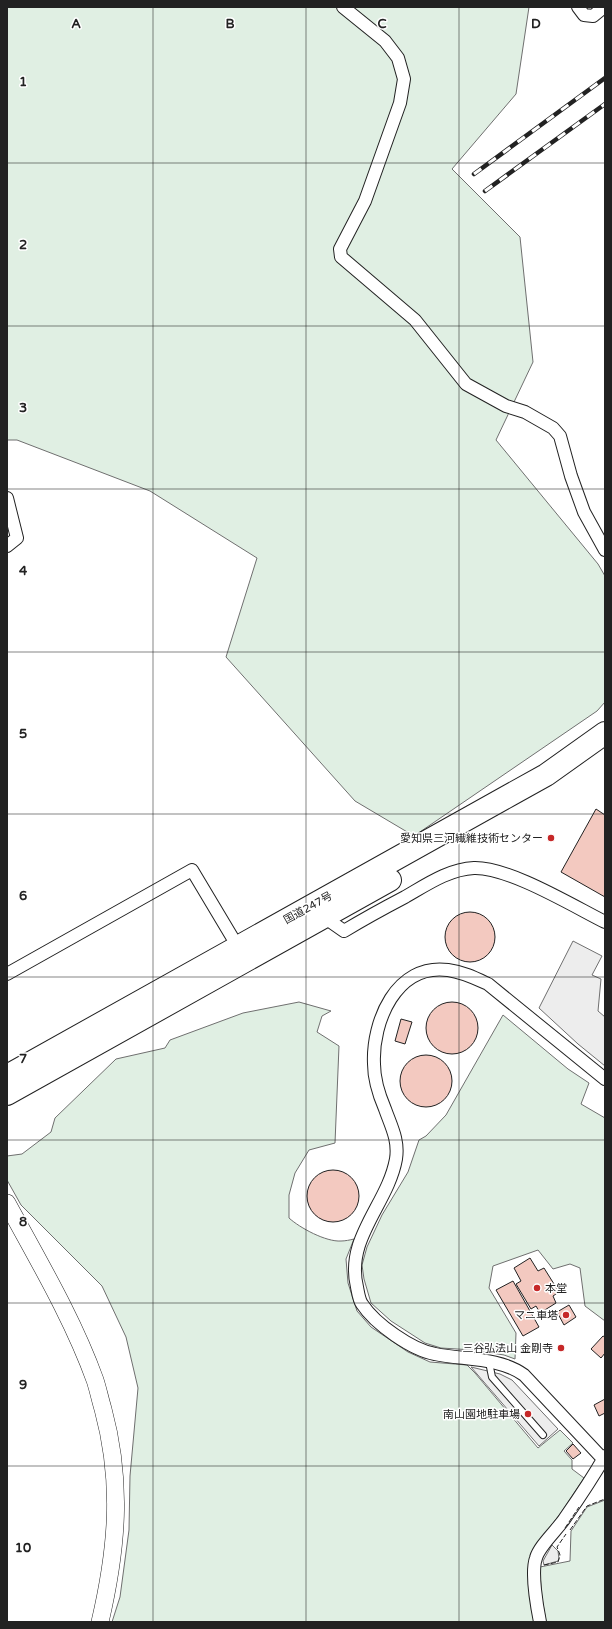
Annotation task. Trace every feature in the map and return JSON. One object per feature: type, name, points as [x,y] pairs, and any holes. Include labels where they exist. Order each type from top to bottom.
[{"type":"highway","name":"国道247号","points":[[7,1076],[540,778],[605,733]]},
{"type":"highway","name":"国道247号","points":[[7,1094],[535,798],[587,765],[605,751]]},
{"type":"street","points":[[343,7],[385,41],[398,58],[404,79],[400,103],[365,200],[340,248],[341,257],[415,320],[466,384],[506,406],[525,412],[553,428],[560,436],[571,476],[584,512],[605,550]]},
{"type":"street","points":[[578,7],[584,15],[593,16],[604,7]]},
{"type":"street","points":[[7,498],[17,538],[7,546]]},
{"type":"street","points":[[324,917],[344,931],[442,876],[460,870],[475,868],[502,873],[527,883],[605,922]]},
{"type":"street","points":[[7,974],[192,870],[238,947]]},
{"type":"street","points":[[540,1622],[534,1574],[535,1558],[566,1518],[604,1457],[524,1375],[514,1368],[489,1362],[433,1354],[418,1348],[379,1324],[361,1302],[356,1283],[355,1261],[361,1237],[393,1176],[398,1146],[396,1135],[377,1086],[374,1064],[377,1033],[383,1011],[393,995],[407,980],[427,971],[446,969],[467,974],[488,984],[605,1079]]},
{"type":"street","points":[[7,1203],[52,1285],[80,1346],[95,1380],[108,1430],[116,1494],[115,1532],[109,1583],[100,1622]]},
{"type":"lane","points":[[489,1362],[492,1377],[543,1435]]},
{"type":"green space","points":[[7,7],[529,7],[516,94],[452,169],[520,237],[533,362],[496,440],[598,564],[605,576],[605,702],[597,711],[414,836],[355,801],[226,657],[257,558],[150,491],[17,440],[7,440]]},
{"type":"green space","points":[[299,1002],[331,1011],[322,1016],[317,1032],[339,1046],[335,1143],[309,1150],[295,1173],[289,1195],[289,1218],[306,1230],[321,1237],[335,1241],[354,1239],[346,1259],[348,1283],[357,1311],[371,1327],[408,1352],[430,1362],[467,1365],[538,1448],[560,1430],[573,1443],[564,1451],[572,1460],[572,1469],[584,1478],[560,1514],[537,1544],[535,1622],[112,1622],[120,1597],[129,1530],[130,1476],[138,1388],[126,1337],[102,1286],[21,1205],[7,1180],[7,1156],[22,1154],[51,1132],[55,1118],[116,1059],[165,1048],[170,1040],[243,1013]]},
{"type":"green space","points":[[503,1015],[568,1069],[589,1083],[581,1104],[605,1118],[605,1321],[585,1306],[580,1268],[570,1264],[553,1269],[538,1250],[493,1266],[489,1288],[516,1333],[515,1359],[504,1355],[473,1350],[441,1348],[425,1343],[391,1321],[371,1303],[364,1279],[362,1265],[367,1247],[382,1215],[408,1172],[419,1140],[426,1136],[446,1115]]},
{"type":"green space","points":[[605,1500],[605,1622],[546,1622],[541,1592],[540,1567],[570,1561],[571,1531],[587,1507]]},
{"type":"shaded area","points":[[573,941],[602,956],[592,975],[601,979],[598,1011],[605,1017],[605,1066],[578,1044],[539,1008]]},
{"type":"shaded area","name":"南山園地駐車場","points":[[471,1367],[500,1374],[512,1380],[558,1429],[539,1446]]},
{"type":"shaded area","points":[[552,1545],[558,1551],[559,1559],[558,1561],[544,1565],[543,1561]]},
{"type":"building","points":[[596,809],[605,815],[605,897],[561,872]]},
{"type":"building","points":[[470,912],[479,914],[490,923],[495,937],[493,946],[484,957],[470,962],[461,960],[450,951],[445,937],[447,928],[456,917]]},
{"type":"building","points":[[447,1002],[457,1002],[466,1006],[474,1014],[478,1023],[478,1033],[474,1042],[466,1050],[457,1054],[447,1054],[438,1050],[430,1042],[426,1033],[426,1023],[430,1014],[438,1006]]},
{"type":"building","points":[[401,1019],[412,1022],[405,1044],[395,1041]]},
{"type":"building","points":[[426,1055],[440,1059],[448,1067],[452,1081],[448,1095],[440,1103],[426,1107],[412,1103],[404,1095],[400,1081],[404,1067],[412,1059]]},
{"type":"building","points":[[328,1170],[338,1170],[347,1174],[355,1182],[359,1191],[359,1201],[355,1210],[347,1218],[338,1222],[328,1222],[319,1218],[311,1210],[307,1201],[307,1191],[311,1182],[319,1174]]},
{"type":"building","name":"本堂","points":[[530,1258],[538,1271],[544,1268],[559,1292],[553,1296],[556,1303],[540,1313],[536,1306],[531,1309],[516,1284],[521,1281],[514,1268]]},
{"type":"building","points":[[513,1281],[539,1327],[523,1336],[496,1290]]},
{"type":"building","name":"マニ車塔","points":[[569,1305],[576,1317],[564,1325],[557,1312]]},
{"type":"building","points":[[603,1336],[605,1337],[605,1353],[601,1358],[591,1349]]},
{"type":"building","points":[[605,1399],[605,1413],[599,1416],[594,1405]]},
{"type":"building","points":[[573,1444],[581,1453],[573,1459],[566,1451]]},
{"type":"railway","points":[[474,174],[605,78]]},
{"type":"railway","points":[[485,191],[605,104]]},
{"type":"fence","points":[[570,1530],[587,1506],[605,1499]]},
{"type":"fence","points":[[565,1528],[579,1507]]},
{"type":"fence","points":[[544,1565],[558,1562],[560,1555],[557,1547],[566,1534]]},
{"type":"place","name":"愛知県三河繊維技術センター","points":[[551,838]]},
{"type":"place","name":"本堂","points":[[537,1288]]},
{"type":"place","name":"マニ車塔","points":[[566,1315]]},
{"type":"place","name":"三谷弘法山 金剛寺","points":[[561,1348]]},
{"type":"place","name":"南山園地駐車場","points":[[528,1414]]}]
